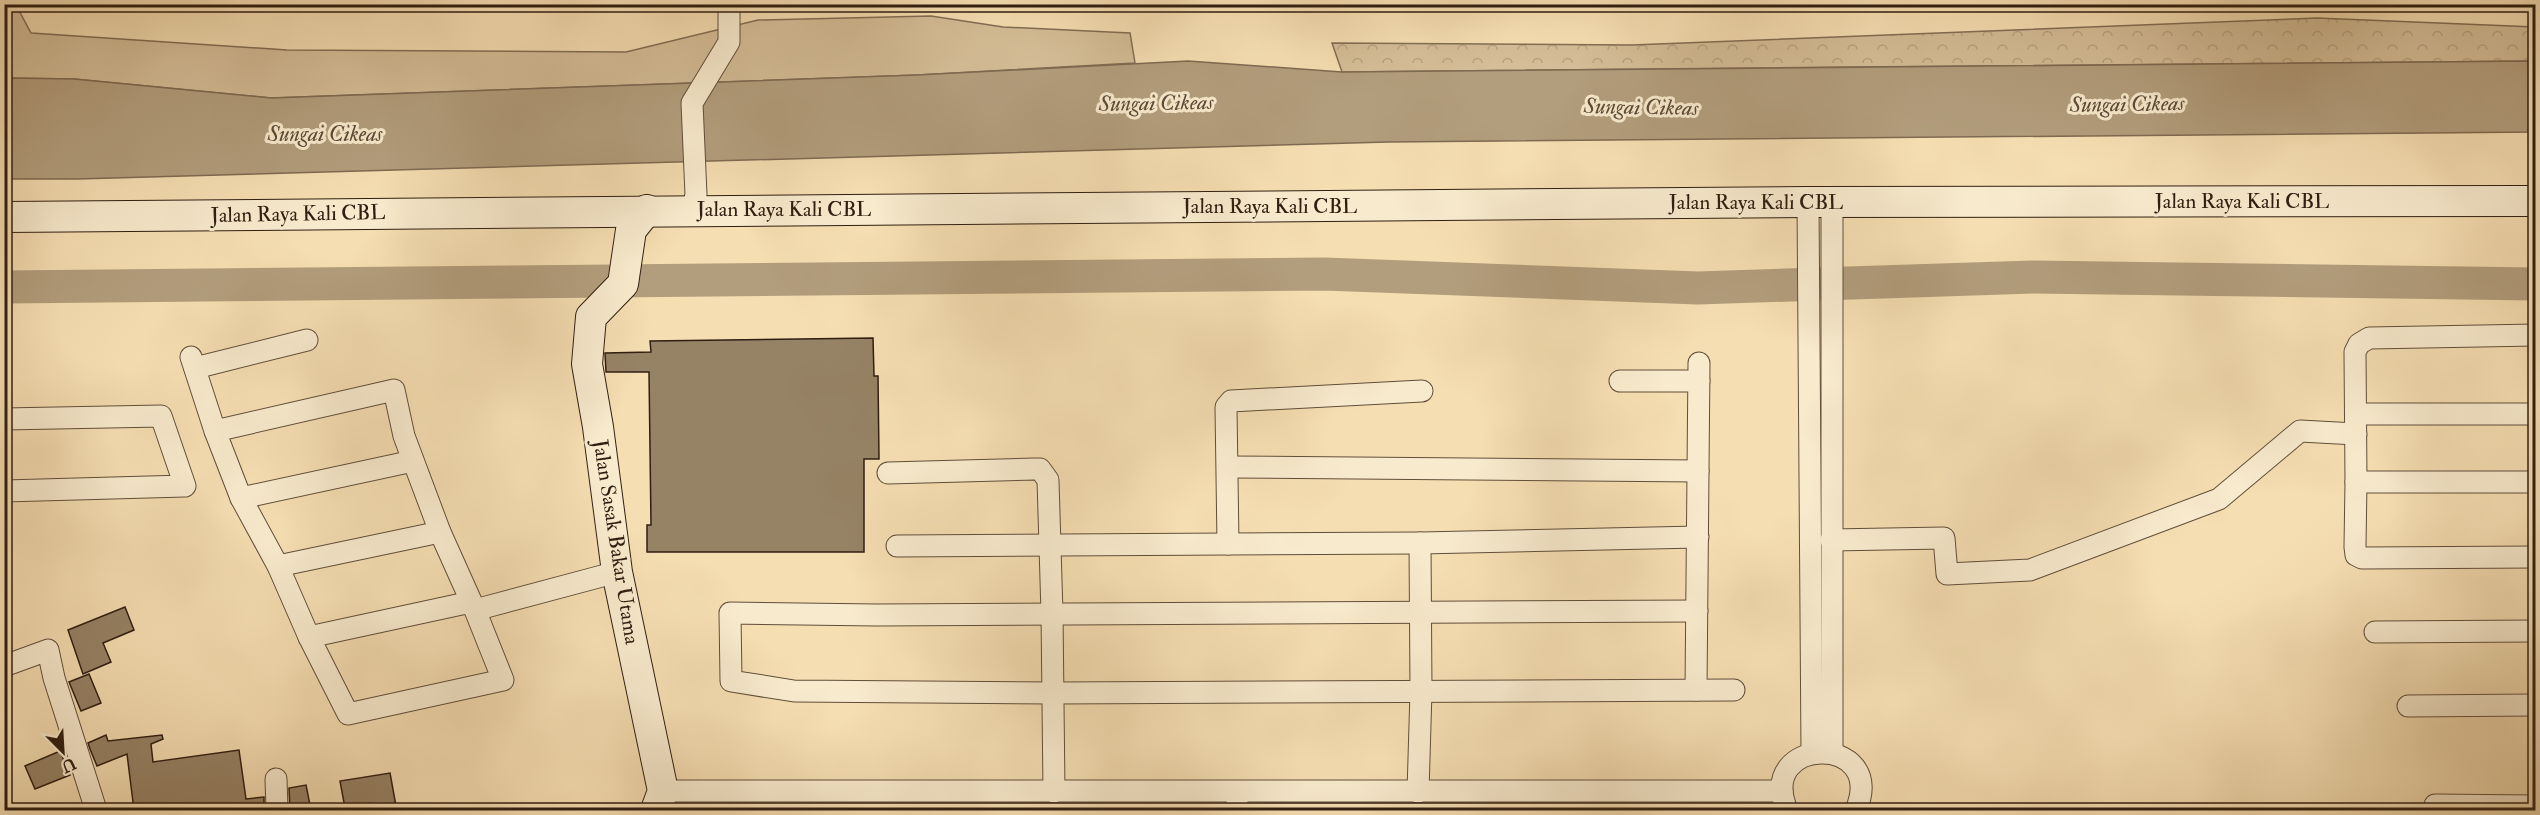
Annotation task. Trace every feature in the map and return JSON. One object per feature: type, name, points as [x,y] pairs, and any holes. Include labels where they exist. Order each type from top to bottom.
[{"type":"main road","name":"Jalan Raya Kali CBL","points":[[4,217],[646,210],[694,203],[2535,201]]},
{"type":"main road","name":"Jalan Sasak Bakar Utama","points":[[646,210],[632,230],[623,284],[591,317],[587,364],[598,427],[617,572],[660,801]]},
{"type":"street","points":[[694,203],[692,103],[729,42],[729,4]]},
{"type":"street","points":[[1820,202],[1830,270],[1831,311],[1831,540],[1822,752]]},
{"type":"street","points":[[1820,202],[1807,270],[1807,312],[1822,752]]},
{"type":"street","points":[[2535,335],[2369,338],[2359,344],[2355,352],[2356,555],[2360,557],[2535,557]]},
{"type":"street","points":[[214,430],[394,390],[404,436],[413,461],[440,532],[503,680],[348,714],[309,637],[278,566],[241,498],[214,430],[193,363],[307,340]]},
{"type":"street","points":[[1808,365],[1831,365]]},
{"type":"street","points":[[1620,381],[1699,372],[1696,690]]},
{"type":"street","points":[[1228,544],[1226,405],[1233,400],[1422,391]]},
{"type":"street","points":[[1831,540],[1944,538],[1947,574],[2030,570],[2219,499],[2300,431],[2356,424],[2535,414]]},
{"type":"street","points":[[4,419],[161,416],[185,486],[4,491]]},
{"type":"street","points":[[241,498],[413,461]]},
{"type":"street","points":[[1228,466],[1698,471]]},
{"type":"street","points":[[888,472],[1040,470],[1048,480],[1054,792]]},
{"type":"street","points":[[2356,482],[2535,482]]},
{"type":"street","points":[[278,566],[440,532]]},
{"type":"street","points":[[897,546],[1420,543],[1698,537]]},
{"type":"street","points":[[1418,792],[1421,691],[1420,543]]},
{"type":"street","points":[[309,637],[473,606],[617,572]]},
{"type":"street","points":[[1697,611],[877,615],[730,613],[731,681],[784,691],[1053,693],[1734,690]]},
{"type":"street","points":[[2374,632],[2535,631]]},
{"type":"street","points":[[4,666],[48,650],[54,678],[96,810]]},
{"type":"street","points":[[2408,706],[2535,705]]},
{"type":"street","points":[[660,801],[1054,792],[1237,801],[1418,792],[1784,801],[1783,780],[1794,763],[1822,752],[1850,763],[1860,781],[1861,791],[1856,810]]},
{"type":"street","points":[[276,779],[277,810]]},
{"type":"street","points":[[2435,805],[2535,806]]},
{"type":"green space","points":[[5,4],[16,5],[31,33],[287,50],[626,52],[758,20],[931,16],[1003,27],[1130,33],[1135,63],[917,75],[271,98],[74,79],[5,78]]},
{"type":"green space","points":[[2317,18],[2535,27],[2536,61],[1342,72],[1332,43],[1632,45]]},
{"type":"water","name":"Sungai Cikeas","points":[[1188,61],[1342,72],[2536,61],[2535,132],[1388,142],[77,179],[5,179],[5,78],[74,79],[271,98],[917,75]]},
{"type":"building","points":[[873,338],[874,376],[878,376],[879,459],[864,459],[864,552],[647,552],[647,525],[651,525],[649,372],[606,372],[605,353],[651,352],[650,341]]},
{"type":"building","points":[[125,607],[134,630],[103,643],[111,662],[83,674],[68,630]]},
{"type":"building","points":[[89,674],[101,703],[81,711],[69,682]]},
{"type":"building","points":[[106,735],[108,741],[162,735],[163,739],[151,744],[153,762],[239,750],[246,799],[264,797],[264,810],[134,810],[127,754],[97,766],[90,749],[88,743]]},
{"type":"building","points":[[60,751],[70,775],[35,789],[25,766]]},
{"type":"building","points":[[390,773],[396,806],[373,810],[371,803],[345,808],[340,781]]},
{"type":"building","points":[[306,785],[311,810],[290,810],[289,788]]},
{"type":"waterway","points":[[4,287],[1324,274],[1698,288],[2033,277],[2536,284]]}]
